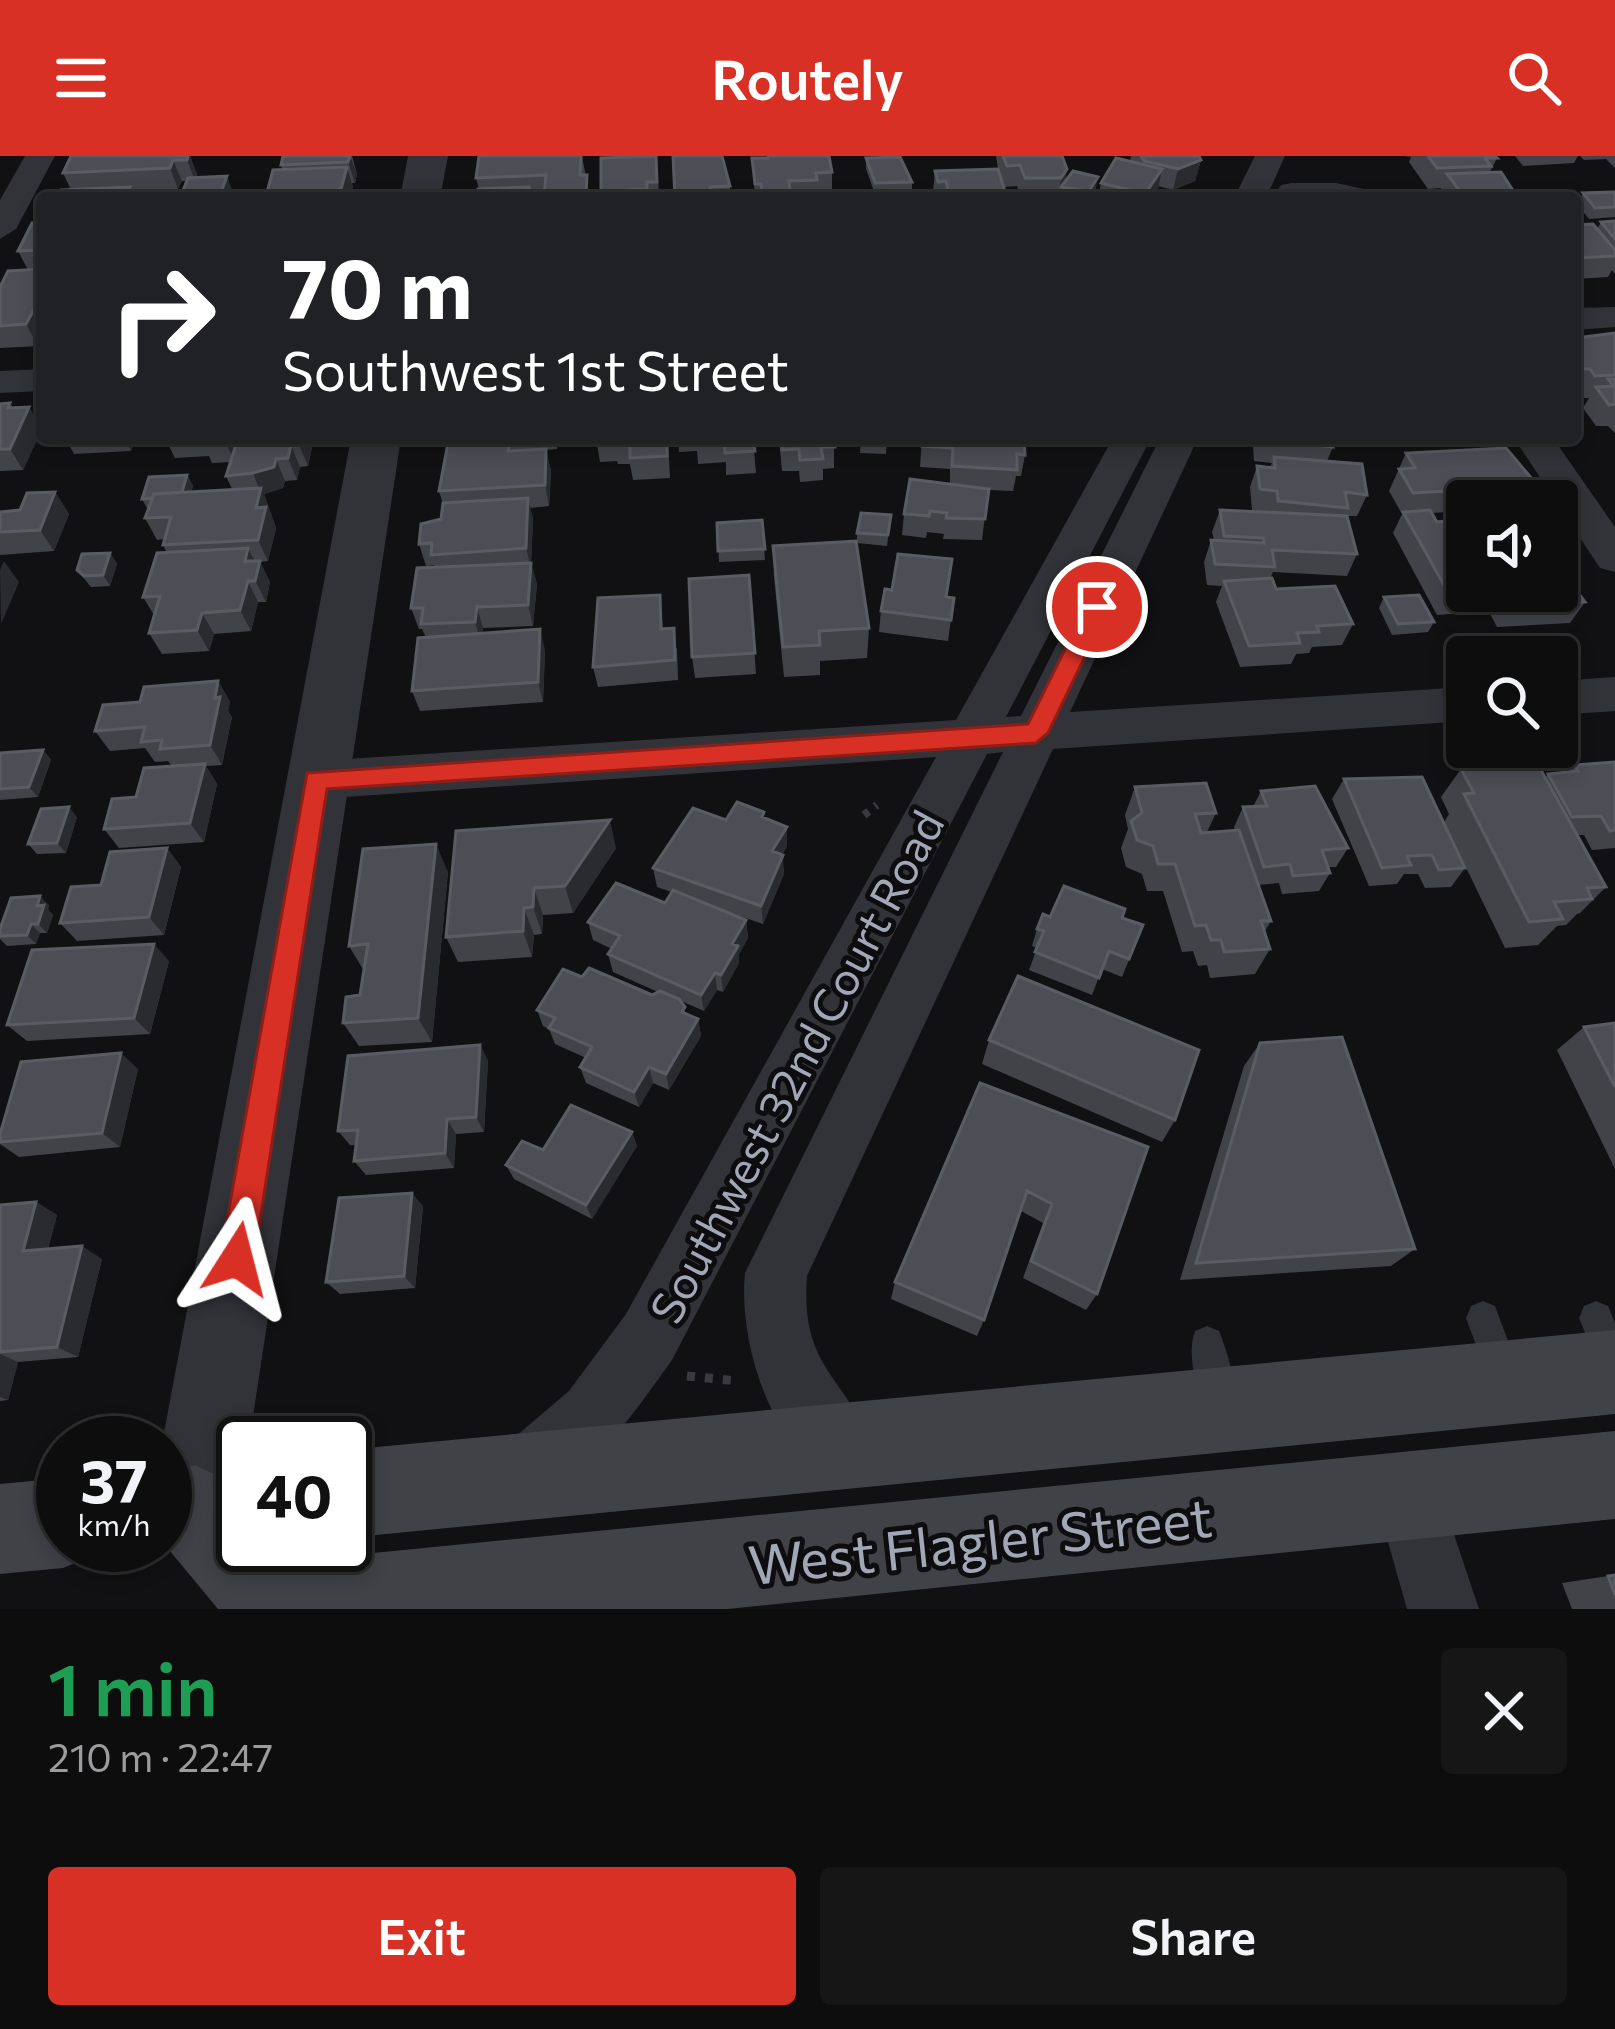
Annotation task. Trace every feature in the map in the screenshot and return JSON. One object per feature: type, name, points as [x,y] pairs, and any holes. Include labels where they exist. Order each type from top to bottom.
[{"type":"main road","points":[[372,1491],[840,1447],[1214,1377],[1495,1351],[1608,1351]]},
{"type":"main road","name":"West Flagler Street","points":[[272,1609],[699,1588],[1408,1496],[1615,1475]]},
{"type":"main road","points":[[201,1509],[223,1551],[256,1586],[293,1608]]},
{"type":"main road","points":[[0,1528],[36,1525]]},
{"type":"street","points":[[0,229],[40,156]]},
{"type":"street","points":[[421,192],[428,156]]},
{"type":"street","points":[[1253,192],[1270,156]]},
{"type":"street","points":[[1292,192],[1306,156]]},
{"type":"street","points":[[1348,165],[1363,192]]},
{"type":"street","points":[[1581,319],[1615,317]]},
{"type":"street","points":[[0,382],[36,380]]},
{"type":"street","points":[[201,1509],[316,780],[375,444]]},
{"type":"street","name":"Southwest 32nd Court Road","points":[[523,1475],[592,1414],[649,1337],[1129,444]]},
{"type":"street","name":"Southwest 32nd Court Road","points":[[840,1447],[790,1379],[775,1342],[770,1310],[776,1273],[1176,444]]},
{"type":"street","points":[[1537,444],[1615,558]]},
{"type":"street","points":[[1578,697],[1615,694]]},
{"type":"street","points":[[316,780],[1446,705]]},
{"type":"street","points":[[1408,1496],[1443,1609]]},
{"type":"path","points":[[864,815],[877,805]]},
{"type":"path","points":[[682,1375],[702,1381],[750,1381]]},
{"type":"building","points":[[71,156],[188,156],[187,160],[173,160],[170,168],[63,173]]},
{"type":"building","points":[[283,156],[350,156],[348,162],[281,165]]},
{"type":"building","points":[[479,156],[581,156],[580,175],[587,175],[586,192],[544,192],[546,175],[476,178]]},
{"type":"building","points":[[656,156],[657,182],[647,182],[647,189],[601,192],[601,158]]},
{"type":"building","points":[[673,156],[722,156],[730,186],[710,187],[711,192],[675,192]]},
{"type":"building","points":[[829,156],[832,172],[816,173],[817,180],[789,181],[790,190],[762,192],[761,184],[755,184],[752,158]]},
{"type":"building","points":[[1003,156],[1062,156],[1067,169],[1061,178],[1025,178],[1020,165],[1007,166]]},
{"type":"building","points":[[1141,156],[1199,156],[1201,160],[1178,169],[1144,161]]},
{"type":"building","points":[[1428,156],[1497,158],[1485,158],[1491,166],[1437,168]]},
{"type":"building","points":[[900,157],[912,182],[875,183],[866,158]]},
{"type":"building","points":[[1116,158],[1162,169],[1146,192],[1101,183]]},
{"type":"building","points":[[347,167],[341,189],[331,192],[267,192],[273,170]]},
{"type":"building","points":[[998,169],[1005,192],[949,192],[946,181],[938,182],[935,171]]},
{"type":"building","points":[[1073,171],[1098,177],[1089,191],[1061,187]]},
{"type":"building","points":[[1501,172],[1514,192],[1460,192],[1447,174]]},
{"type":"building","points":[[227,176],[221,192],[182,192],[188,178]]},
{"type":"building","points":[[130,187],[128,192],[61,190]]},
{"type":"building","points":[[529,187],[528,192],[478,192],[478,189]]},
{"type":"building","points":[[1615,192],[1615,207],[1595,208],[1583,193]]},
{"type":"building","points":[[1615,221],[1615,239],[1601,222]]},
{"type":"building","points":[[32,223],[36,223],[36,250],[18,251]]},
{"type":"building","points":[[1593,224],[1615,256],[1581,258],[1581,225]]},
{"type":"building","points":[[36,269],[36,306],[26,324],[0,326],[0,287],[8,271]]},
{"type":"building","points":[[1615,333],[1615,375],[1595,376],[1590,369],[1581,369],[1581,337]]},
{"type":"building","points":[[1608,379],[1615,379],[1615,404],[1609,405],[1596,387],[1613,386]]},
{"type":"building","points":[[10,403],[8,408],[29,407],[10,449],[0,449],[0,404]]},
{"type":"building","points":[[236,444],[299,444],[291,445],[288,458],[276,459],[274,467],[226,476]]},
{"type":"building","points":[[448,444],[509,444],[508,451],[546,449],[545,485],[439,491]]},
{"type":"building","points":[[630,444],[667,444],[667,456],[630,458]]},
{"type":"building","points":[[724,444],[754,444],[755,451],[725,453]]},
{"type":"building","points":[[782,444],[835,447],[821,447],[823,459],[800,460],[799,449],[782,450]]},
{"type":"building","points":[[1024,444],[1025,455],[1017,454],[1017,470],[952,466],[953,448],[922,446]]},
{"type":"building","points":[[1506,448],[1533,480],[1446,480],[1446,491],[1413,493],[1399,469],[1415,468],[1406,453]]},
{"type":"building","points":[[1274,457],[1362,464],[1367,495],[1345,492],[1348,508],[1278,501],[1277,491],[1260,489],[1257,466],[1275,468]]},
{"type":"building","points":[[187,475],[182,492],[142,499],[149,477]]},
{"type":"building","points":[[910,479],[989,489],[985,519],[946,518],[947,513],[930,511],[929,516],[904,514]]},
{"type":"building","points":[[261,488],[256,508],[266,507],[258,540],[163,545],[171,517],[145,518],[154,494]]},
{"type":"building","points":[[55,492],[40,530],[0,532],[0,512],[20,510],[27,493]]},
{"type":"building","points":[[528,498],[526,548],[431,555],[432,543],[419,544],[421,524],[441,519],[443,503]]},
{"type":"building","points":[[1220,510],[1347,516],[1357,554],[1272,550],[1275,567],[1215,564],[1211,540],[1264,543],[1263,538],[1224,536]]},
{"type":"building","points":[[1430,510],[1437,522],[1446,523],[1446,589],[1403,512]]},
{"type":"building","points":[[861,513],[891,515],[888,535],[857,533]]},
{"type":"building","points":[[762,520],[765,549],[718,551],[717,523]]},
{"type":"building","points":[[856,541],[869,628],[819,631],[820,645],[783,647],[773,546]]},
{"type":"building","points":[[248,548],[245,561],[260,561],[240,610],[202,613],[197,630],[149,633],[160,596],[143,597],[157,553]]},
{"type":"building","points":[[110,553],[103,575],[84,576],[77,570],[82,554]]},
{"type":"building","points":[[898,554],[952,559],[946,597],[954,598],[951,620],[881,611],[885,589],[892,590]]},
{"type":"building","points":[[531,563],[528,605],[477,607],[475,622],[421,624],[423,608],[411,608],[417,568]]},
{"type":"building","points":[[749,575],[755,653],[692,657],[689,579]]},
{"type":"building","points":[[1272,578],[1276,589],[1335,586],[1353,624],[1317,626],[1319,632],[1297,633],[1300,643],[1249,646],[1224,581]]},
{"type":"building","points":[[660,595],[661,629],[674,628],[675,660],[593,667],[598,598]]},
{"type":"building","points":[[1419,595],[1434,622],[1398,624],[1384,597]]},
{"type":"building","points":[[540,629],[538,682],[412,691],[418,638]]},
{"type":"building","points":[[218,681],[215,698],[220,697],[210,745],[160,749],[162,740],[141,742],[145,727],[95,731],[103,705],[140,702],[144,687]]},
{"type":"building","points":[[43,750],[29,787],[0,789],[0,753]]},
{"type":"building","points":[[1615,762],[1615,830],[1610,831],[1601,816],[1572,817],[1548,774],[1578,771],[1578,765]]},
{"type":"building","points":[[205,764],[190,823],[104,829],[112,799],[136,797],[144,768]]},
{"type":"building","points":[[1540,768],[1606,887],[1587,888],[1592,899],[1554,902],[1563,919],[1529,922],[1464,794],[1474,793],[1461,769]]},
{"type":"building","points":[[1422,777],[1465,868],[1439,870],[1432,855],[1407,856],[1411,865],[1382,868],[1344,779]]},
{"type":"building","points":[[1206,783],[1216,813],[1195,814],[1201,833],[1239,830],[1271,921],[1261,921],[1270,949],[1224,952],[1221,940],[1211,940],[1206,925],[1195,926],[1175,864],[1158,864],[1153,846],[1137,840],[1131,821],[1142,813],[1135,787]]},
{"type":"building","points":[[1315,786],[1348,848],[1322,850],[1330,873],[1293,876],[1290,864],[1264,867],[1243,807],[1267,806],[1261,791]]},
{"type":"building","points":[[737,802],[787,827],[772,851],[783,855],[761,906],[653,868],[693,808],[726,820]]},
{"type":"building","points":[[69,807],[57,843],[28,844],[41,809]]},
{"type":"building","points":[[610,820],[565,886],[534,888],[533,907],[524,908],[523,931],[446,937],[456,831]]},
{"type":"building","points":[[436,844],[418,1018],[343,1023],[346,997],[360,995],[368,944],[349,946],[363,849]]},
{"type":"building","points":[[167,848],[149,917],[60,923],[71,887],[101,885],[110,852]]},
{"type":"building","points":[[616,883],[665,903],[673,890],[746,920],[721,975],[715,973],[701,995],[608,954],[620,936],[588,922]]},
{"type":"building","points":[[1064,886],[1125,909],[1122,918],[1143,925],[1129,959],[1109,951],[1099,978],[1035,952],[1044,931],[1037,929],[1043,914],[1050,917]]},
{"type":"building","points":[[40,896],[37,906],[44,905],[38,924],[31,924],[27,935],[0,936],[11,898]]},
{"type":"building","points":[[154,944],[134,1018],[7,1025],[32,950]]},
{"type":"building","points":[[589,968],[652,995],[660,991],[679,999],[685,1007],[682,1012],[698,1019],[666,1074],[649,1067],[634,1092],[580,1067],[592,1047],[549,1028],[555,1018],[537,1010],[563,969],[582,977]]},
{"type":"building","points":[[1018,976],[1199,1050],[1175,1120],[989,1040]]},
{"type":"building","points":[[1615,1023],[1615,1087],[1584,1027]]},
{"type":"building","points":[[1342,1037],[1415,1249],[1196,1263],[1260,1043]]},
{"type":"building","points":[[480,1045],[476,1117],[447,1119],[445,1153],[354,1161],[358,1130],[338,1131],[348,1056]]},
{"type":"building","points":[[121,1053],[102,1133],[0,1142],[21,1062]]},
{"type":"building","points":[[980,1083],[1148,1147],[1097,1294],[1031,1261],[1052,1204],[1027,1191],[984,1320],[895,1282]]},
{"type":"building","points":[[571,1105],[632,1132],[586,1205],[506,1165],[522,1141],[543,1150]]},
{"type":"building","points":[[412,1193],[404,1276],[326,1282],[339,1198]]},
{"type":"building","points":[[36,1202],[23,1251],[82,1246],[57,1347],[0,1352],[0,1205]]},
{"type":"route","points":[[237,1259],[316,780],[1036,733],[1097,607]]}]
